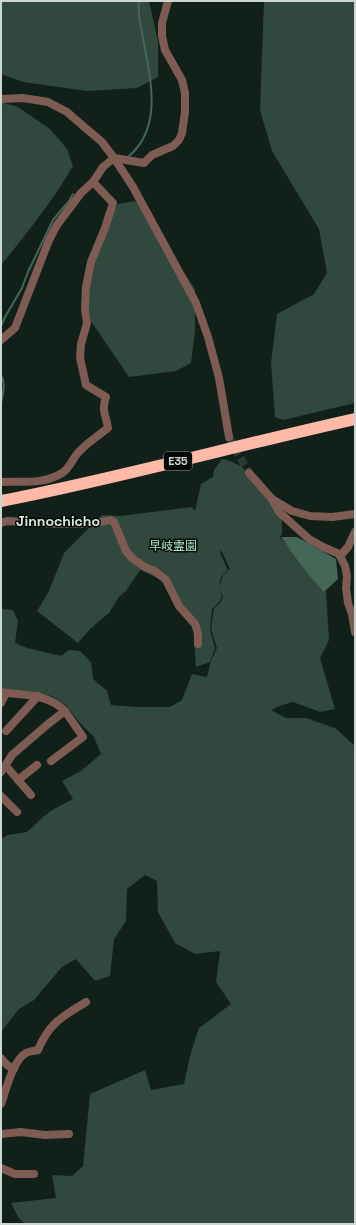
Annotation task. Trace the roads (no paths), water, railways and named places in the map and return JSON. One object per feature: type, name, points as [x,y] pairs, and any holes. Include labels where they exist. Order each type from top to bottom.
[{"type":"highway","name":"E35","points":[[1,501],[95,482],[300,431],[355,419]]},
{"type":"street","points":[[1,340],[15,328],[49,240],[57,225],[81,193],[93,182],[103,167],[114,158],[144,163],[152,155],[173,146],[179,140],[182,133],[185,112],[185,93],[182,80],[165,50],[162,36],[162,23],[168,1]]},
{"type":"street","points":[[1,99],[23,98],[48,102],[67,112],[102,142],[114,158],[133,187],[196,303],[208,336],[219,378],[229,437]]},
{"type":"street","points":[[1,482],[42,481],[61,474],[66,471],[78,452],[108,428],[103,412],[103,405],[106,397],[86,385],[80,358],[81,344],[87,324],[85,309],[87,276],[113,204],[93,182]]},
{"type":"street","points":[[249,473],[272,499],[279,512],[309,539],[340,556],[345,566],[347,576],[346,588],[348,603],[352,614],[355,632]]},
{"type":"street","points":[[272,499],[292,511],[310,516],[332,517],[355,514]]},
{"type":"street","points":[[1,523],[7,521],[76,523],[103,522],[110,520],[114,522],[126,551],[144,567],[155,571],[166,580],[179,606],[195,624],[198,633],[198,644]]},
{"type":"street","points":[[340,556],[348,547],[355,532]]},
{"type":"street","points":[[1,703],[4,692],[38,696],[58,704],[65,711],[83,736],[51,761]]},
{"type":"street","points":[[6,731],[38,696]]},
{"type":"street","points":[[3,769],[12,755],[65,711]]},
{"type":"street","points":[[18,780],[37,766]]},
{"type":"street","points":[[3,769],[18,780],[29,796],[3,769]]},
{"type":"street","points":[[1,796],[17,812]]},
{"type":"street","points":[[1,1104],[14,1069],[26,1053],[38,1050],[51,1026],[65,1014],[86,1002]]},
{"type":"street","points":[[1,1058],[7,1065],[14,1069]]},
{"type":"street","points":[[1,1134],[21,1132],[45,1135],[69,1134]]},
{"type":"street","points":[[1,1168],[15,1174],[34,1174]]},
{"type":"waterway","points":[[128,157],[139,145],[147,131],[152,101],[149,69],[139,15],[139,1]]},
{"type":"waterway","points":[[1,326],[22,288],[53,220],[73,194]]},
{"type":"waterway","points":[[1,375],[4,385],[1,403]]},
{"type":"tunnel","points":[[229,437],[249,473]]},
{"type":"district","name":"Jinnochicho","points":[[58,521]]},
{"type":"park label","name":"早岐霊園","points":[[173,546]]}]
